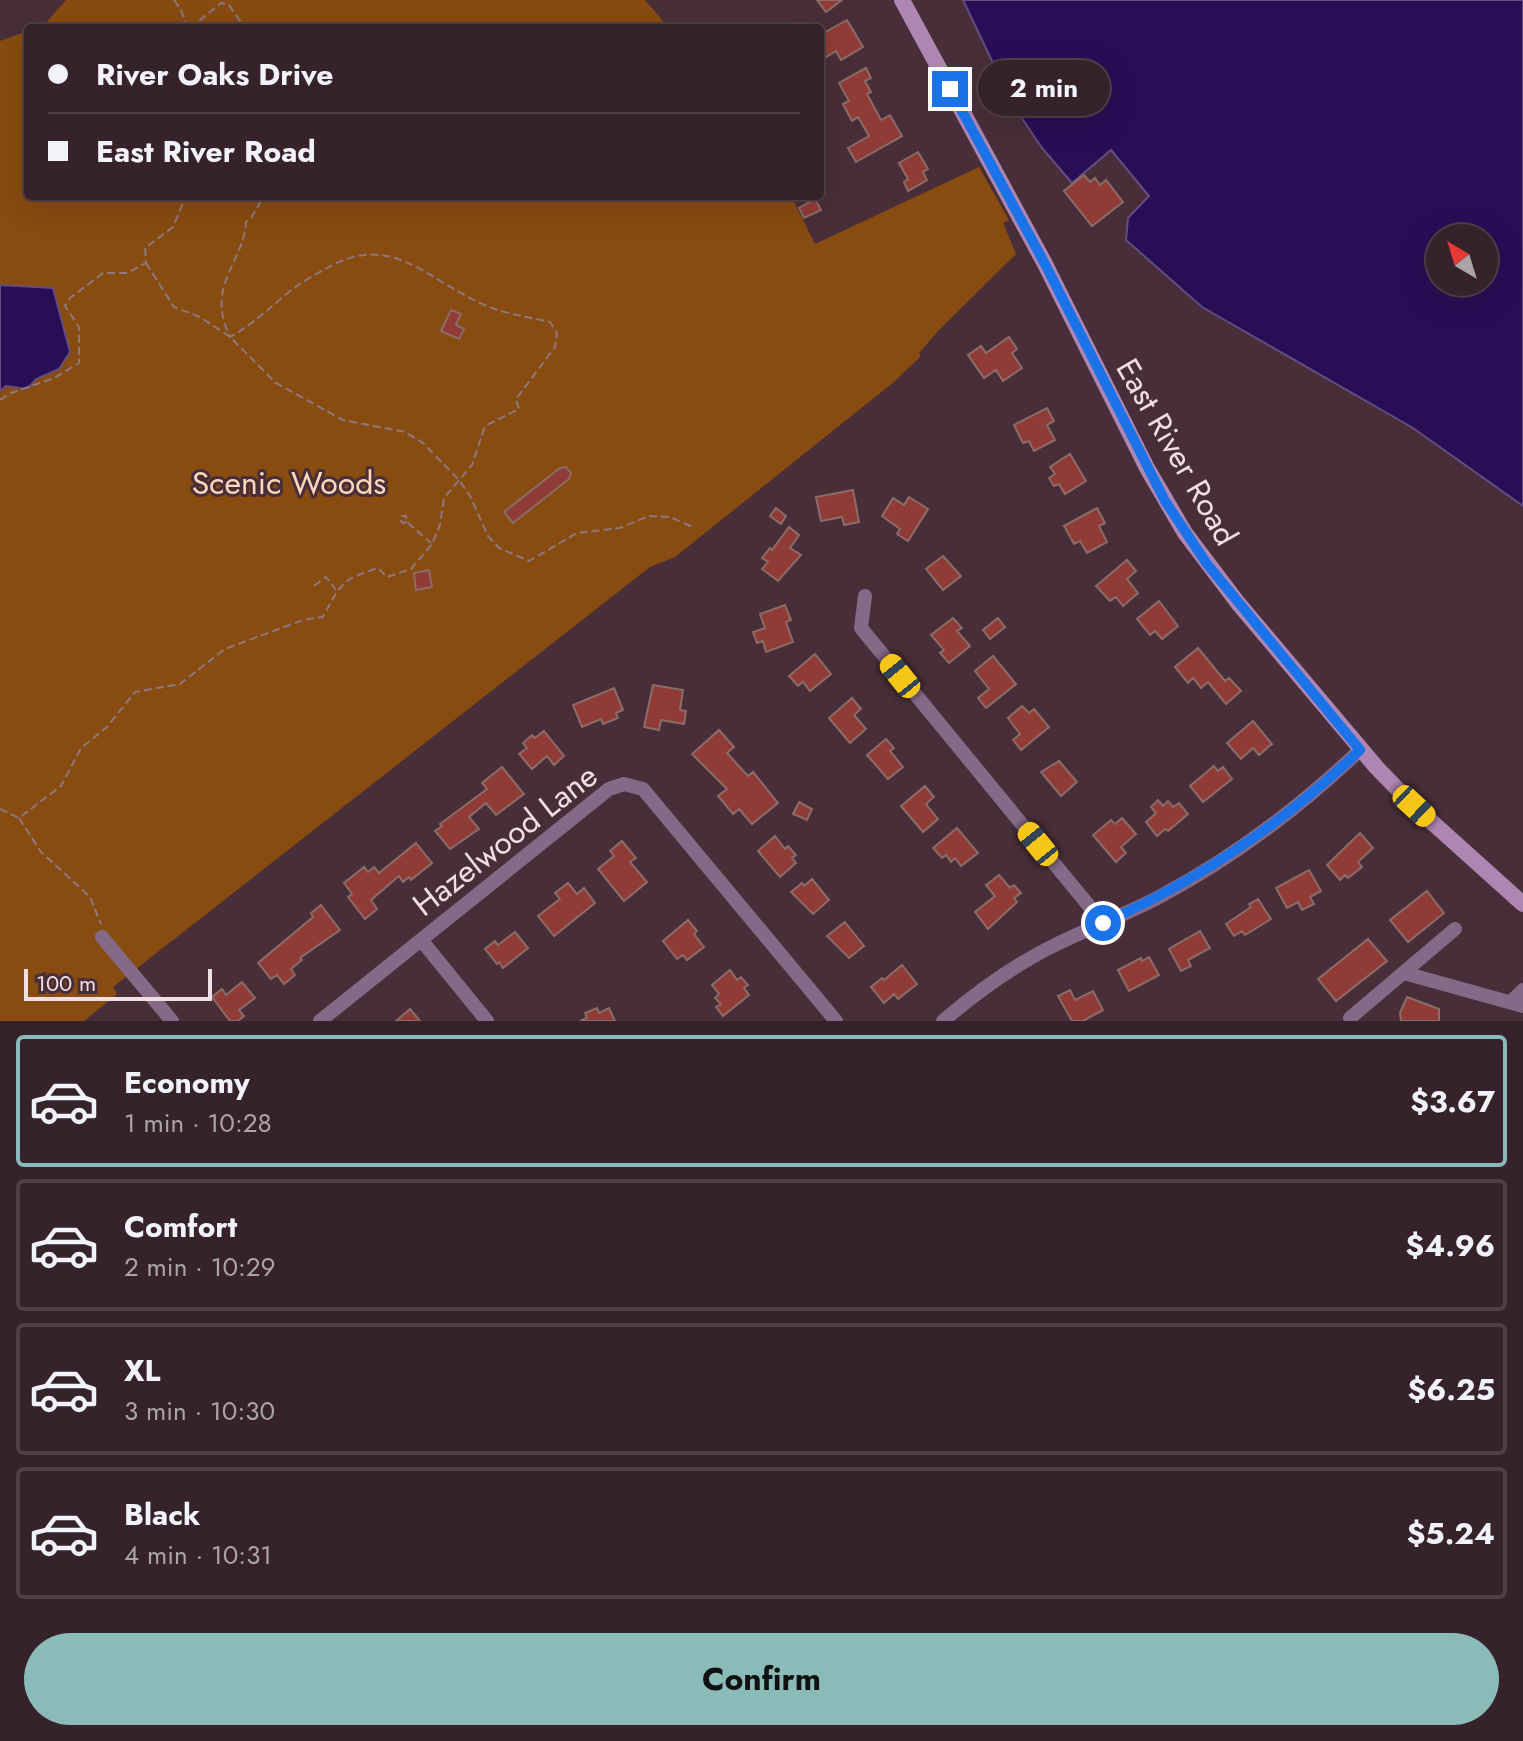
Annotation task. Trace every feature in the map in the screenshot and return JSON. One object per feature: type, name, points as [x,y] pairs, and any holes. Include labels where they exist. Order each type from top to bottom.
[{"type":"main road","name":"East River Road","points":[[902,0],[1045,264],[1165,501],[1207,564],[1360,750],[1423,814],[1523,904]]},
{"type":"street","points":[[865,596],[861,628],[1103,923]]},
{"type":"street","points":[[943,1021],[1010,971],[1058,943],[1156,899],[1237,851],[1360,750]]},
{"type":"street","name":"Hazelwood Lane","points":[[320,1021],[609,789],[624,784],[643,789],[836,1021]]},
{"type":"street","points":[[1350,1018],[1455,929]]},
{"type":"street","points":[[102,937],[172,1021]]},
{"type":"street","points":[[422,941],[487,1021]]},
{"type":"street","points":[[1404,973],[1517,1004],[1523,990]]},
{"type":"path","points":[[174,0],[186,24]]},
{"type":"path","points":[[193,24],[221,3],[229,5],[242,24]]},
{"type":"path","points":[[184,200],[173,227],[145,248],[146,263],[174,307],[200,317],[230,337],[276,383],[343,420],[405,432],[423,443],[459,480],[470,496],[488,536],[499,548],[529,561],[577,533],[620,528],[649,516],[670,517],[695,528]]},
{"type":"path","points":[[230,337],[223,324],[222,287],[246,222],[262,200]]},
{"type":"path","points":[[19,818],[61,786],[81,748],[107,727],[135,692],[180,684],[225,649],[303,620],[323,617],[337,590],[350,577],[378,568],[387,577],[411,569],[432,544],[440,525],[444,498],[472,465],[485,426],[519,409],[516,399],[555,347],[557,333],[550,322],[486,306],[397,256],[380,253],[355,256],[331,266],[285,294],[252,325],[230,337]]},
{"type":"path","points":[[0,400],[54,378],[79,363],[79,327],[65,306],[70,298],[103,273],[127,273],[146,263]]},
{"type":"path","points":[[407,522],[432,544]]},
{"type":"path","points":[[411,569],[415,572]]},
{"type":"path","points":[[314,586],[326,577],[337,590]]},
{"type":"path","points":[[0,809],[19,818],[41,852],[90,897],[101,918],[102,937]]},
{"type":"green space","points":[[66,0],[645,0],[666,24],[45,24]]},
{"type":"green space","name":"Scenic Woods","points":[[24,32],[24,200],[793,200],[815,244],[979,167],[1009,220],[1003,223],[1016,254],[939,330],[919,353],[921,356],[894,382],[675,557],[650,567],[113,987],[117,994],[84,1021],[0,1021],[0,41]]},
{"type":"shaded area","points":[[963,0],[1523,0],[1523,506],[1413,428],[1202,307],[1126,240],[1128,218],[1149,196],[1111,150],[1072,183],[1042,148],[1013,105]]},
{"type":"shaded area","points":[[0,285],[53,288],[70,352],[59,369],[36,379],[27,389],[6,386],[0,391]]},
{"type":"building","points":[[817,0],[842,0],[826,12]]},
{"type":"building","points":[[847,20],[863,47],[841,60],[836,51],[824,58],[824,33]]},
{"type":"building","points":[[866,68],[871,78],[865,81],[871,92],[867,94],[881,120],[890,115],[902,136],[856,162],[848,148],[869,136],[858,117],[852,121],[843,104],[849,101],[839,83]]},
{"type":"building","points":[[918,152],[928,169],[923,172],[927,180],[908,191],[904,182],[908,179],[899,163]]},
{"type":"building","points":[[1084,175],[1090,182],[1095,178],[1100,185],[1106,180],[1123,202],[1092,226],[1064,191]]},
{"type":"building","points":[[816,200],[821,210],[804,218],[799,208]]},
{"type":"building","points":[[451,310],[461,314],[456,325],[464,329],[459,339],[441,331]]},
{"type":"building","points":[[1009,337],[1017,349],[1012,353],[1022,368],[1003,381],[996,370],[984,378],[968,355],[981,346],[986,353]]},
{"type":"building","points":[[1047,408],[1054,421],[1047,425],[1055,440],[1034,451],[1029,441],[1023,443],[1014,425]]},
{"type":"building","points":[[1070,454],[1086,481],[1065,494],[1059,484],[1054,486],[1049,478],[1055,474],[1050,467]]},
{"type":"building","points":[[566,467],[571,473],[569,479],[513,523],[504,512],[560,468]]},
{"type":"building","points":[[853,490],[859,522],[844,525],[842,517],[821,521],[816,497]]},
{"type":"building","points":[[909,497],[928,509],[908,541],[897,534],[900,529],[882,516],[893,498],[904,505]]},
{"type":"building","points":[[776,508],[786,516],[781,524],[770,516]]},
{"type":"building","points":[[1097,508],[1105,523],[1099,526],[1107,542],[1087,553],[1080,541],[1074,544],[1064,526]]},
{"type":"building","points":[[789,527],[799,535],[790,548],[801,555],[778,581],[762,569],[768,562],[762,558]]},
{"type":"building","points":[[943,556],[961,576],[943,590],[926,569]]},
{"type":"building","points":[[1127,560],[1136,571],[1127,579],[1138,593],[1123,606],[1116,597],[1110,601],[1096,586]]},
{"type":"building","points":[[429,570],[432,587],[416,590],[414,573]]},
{"type":"building","points":[[1159,601],[1178,626],[1162,639],[1155,631],[1150,635],[1137,619]]},
{"type":"building","points":[[785,605],[791,620],[786,622],[793,642],[766,652],[763,641],[757,643],[753,632],[765,628],[760,614]]},
{"type":"building","points":[[953,618],[962,628],[957,631],[970,646],[949,663],[940,653],[944,650],[931,635]]},
{"type":"building","points":[[998,618],[1005,627],[990,639],[983,630]]},
{"type":"building","points":[[1198,648],[1225,681],[1229,678],[1241,691],[1226,704],[1208,682],[1201,688],[1193,678],[1188,683],[1175,667]]},
{"type":"building","points":[[815,654],[831,674],[810,691],[803,682],[798,686],[789,676]]},
{"type":"building","points":[[993,656],[1016,684],[986,708],[978,698],[989,689],[975,671]]},
{"type":"building","points":[[653,685],[683,690],[680,710],[686,711],[684,724],[661,720],[659,730],[644,727]]},
{"type":"building","points":[[614,688],[623,710],[616,713],[618,718],[603,724],[601,719],[582,727],[573,705]]},
{"type":"building","points":[[852,698],[861,709],[854,715],[866,729],[850,743],[829,718]]},
{"type":"building","points":[[1022,706],[1029,713],[1034,709],[1049,727],[1021,750],[1013,740],[1020,734],[1008,718]]},
{"type":"building","points":[[1253,721],[1272,744],[1259,755],[1253,748],[1241,759],[1227,743]]},
{"type":"building","points":[[719,730],[734,747],[727,753],[748,776],[753,772],[778,803],[752,824],[739,809],[733,814],[718,796],[727,789],[692,754]]},
{"type":"building","points":[[544,731],[564,756],[554,765],[547,756],[532,769],[519,754],[527,748],[523,743],[532,735],[535,738]]},
{"type":"building","points":[[886,739],[894,748],[890,751],[903,767],[888,779],[867,755]]},
{"type":"building","points":[[1059,761],[1077,782],[1061,796],[1041,772]]},
{"type":"building","points":[[1214,766],[1218,771],[1223,767],[1232,779],[1203,802],[1190,786]]},
{"type":"building","points":[[502,767],[524,794],[496,815],[486,803],[469,817],[479,829],[450,849],[435,831],[487,789],[482,783]]},
{"type":"building","points":[[925,786],[934,797],[926,804],[938,819],[923,832],[901,806]]},
{"type":"building","points":[[1158,800],[1163,806],[1168,801],[1173,807],[1179,803],[1188,814],[1157,836],[1146,822],[1156,813],[1151,807]]},
{"type":"building","points":[[799,802],[812,809],[807,820],[793,814]]},
{"type":"building","points":[[1122,818],[1136,834],[1121,847],[1126,853],[1116,862],[1093,835],[1111,820],[1115,824]]},
{"type":"building","points":[[957,828],[978,853],[961,866],[955,858],[951,862],[946,855],[942,858],[933,848]]},
{"type":"building","points":[[1360,833],[1373,848],[1358,862],[1362,867],[1340,880],[1327,865]]},
{"type":"building","points":[[775,836],[785,849],[788,846],[796,855],[792,858],[796,863],[780,877],[758,851]]},
{"type":"building","points":[[622,841],[636,858],[630,862],[647,882],[624,901],[598,869],[614,856],[610,851]]},
{"type":"building","points":[[416,843],[432,863],[411,880],[409,877],[403,882],[399,876],[371,900],[377,909],[365,919],[348,897],[352,894],[344,883],[364,867],[368,872],[374,867],[379,873]]},
{"type":"building","points":[[1309,870],[1321,891],[1310,897],[1314,904],[1302,910],[1298,902],[1287,908],[1276,888]]},
{"type":"building","points":[[999,875],[1010,888],[1014,885],[1021,893],[1014,898],[1017,902],[988,929],[975,912],[995,896],[986,885]]},
{"type":"building","points":[[812,879],[829,900],[813,914],[791,892]]},
{"type":"building","points":[[568,883],[577,894],[584,888],[595,903],[554,936],[538,916],[560,899],[555,893]]},
{"type":"building","points":[[1427,891],[1444,913],[1408,942],[1390,920]]},
{"type":"building","points":[[1258,899],[1271,919],[1245,935],[1242,931],[1234,936],[1226,924]]},
{"type":"building","points":[[321,905],[340,930],[300,958],[302,960],[291,969],[295,975],[284,984],[277,975],[271,979],[258,963],[313,917],[311,913]]},
{"type":"building","points":[[688,920],[704,947],[687,960],[683,955],[677,959],[663,941]]},
{"type":"building","points":[[845,922],[864,946],[849,958],[827,936]]},
{"type":"building","points":[[1200,931],[1210,948],[1188,960],[1191,966],[1181,971],[1169,949]]},
{"type":"building","points":[[515,932],[528,948],[503,968],[485,949],[495,941],[498,945]]},
{"type":"building","points":[[1368,939],[1387,961],[1336,1001],[1318,979]]},
{"type":"building","points":[[1149,957],[1159,975],[1129,991],[1118,970]]},
{"type":"building","points":[[902,965],[917,984],[898,999],[894,994],[884,1003],[871,987]]},
{"type":"building","points":[[730,970],[737,980],[741,977],[748,985],[744,988],[749,995],[723,1016],[716,1007],[721,1004],[715,998],[719,994],[712,985]]},
{"type":"building","points":[[242,982],[255,998],[239,1010],[244,1016],[238,1021],[230,1021],[212,997],[222,989],[226,995]]},
{"type":"building","points":[[1070,990],[1075,1000],[1093,991],[1103,1010],[1083,1021],[1072,1021],[1058,996]]},
{"type":"building","points":[[1407,997],[1439,1009],[1439,1021],[1401,1021],[1400,1013]]},
{"type":"building","points":[[597,1008],[599,1013],[609,1008],[615,1021],[580,1021],[587,1018],[585,1013]]},
{"type":"building","points":[[410,1009],[420,1021],[396,1021]]},
{"type":"route","points":[[950,89],[1045,264],[1165,501],[1207,564],[1360,750],[1237,851],[1156,899],[1103,923]]}]
